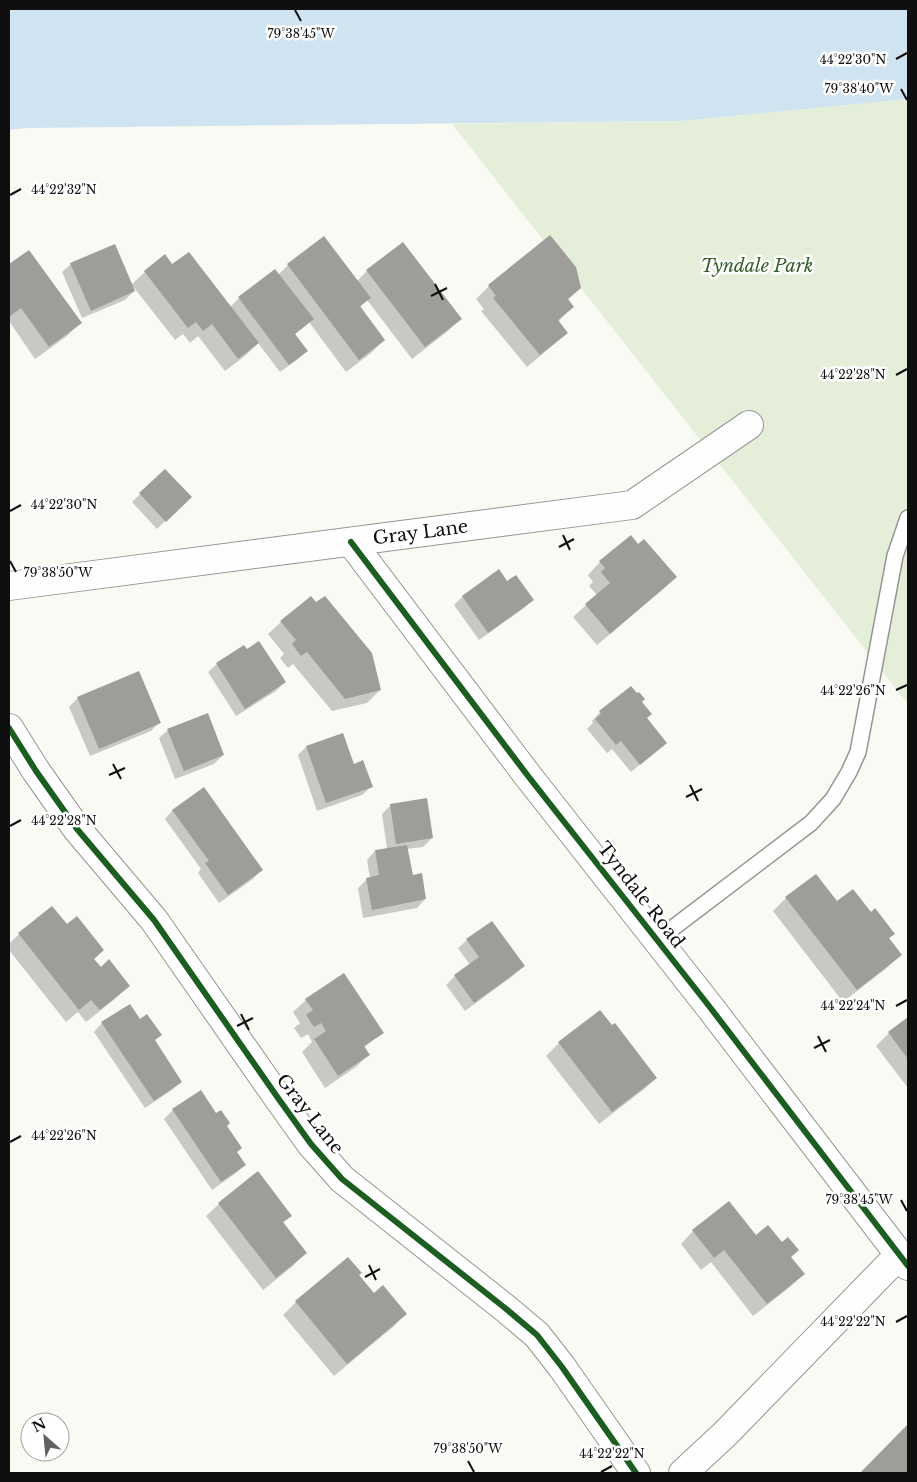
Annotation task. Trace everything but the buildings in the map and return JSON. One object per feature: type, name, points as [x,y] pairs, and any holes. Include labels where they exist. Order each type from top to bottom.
[{"type":"street","name":"Gray Lane","points":[[9,586],[632,505],[748,424]]},
{"type":"street","name":"Tyndale Road","points":[[350,542],[528,776],[904,1260]]},
{"type":"street","name":"Gray Lane","points":[[9,728],[77,829],[154,920],[311,1144],[342,1179],[505,1308],[536,1335],[562,1367],[636,1473]]},
{"type":"street","points":[[684,1473],[904,1260]]},
{"type":"lane","points":[[657,940],[811,823],[833,799],[858,752],[895,556],[908,518]]},
{"type":"green space","name":"Tyndale Park","points":[[908,99],[908,704],[452,124],[681,121]]},
{"type":"water","points":[[9,9],[908,9],[908,99],[681,121],[26,128],[9,130]]},
{"type":"cycle path","points":[[351,542],[528,776],[709,1006],[908,1266]]},
{"type":"cycle path","points":[[9,728],[36,771],[77,829],[154,920],[311,1144],[342,1179],[537,1335],[562,1367],[636,1473]]}]
